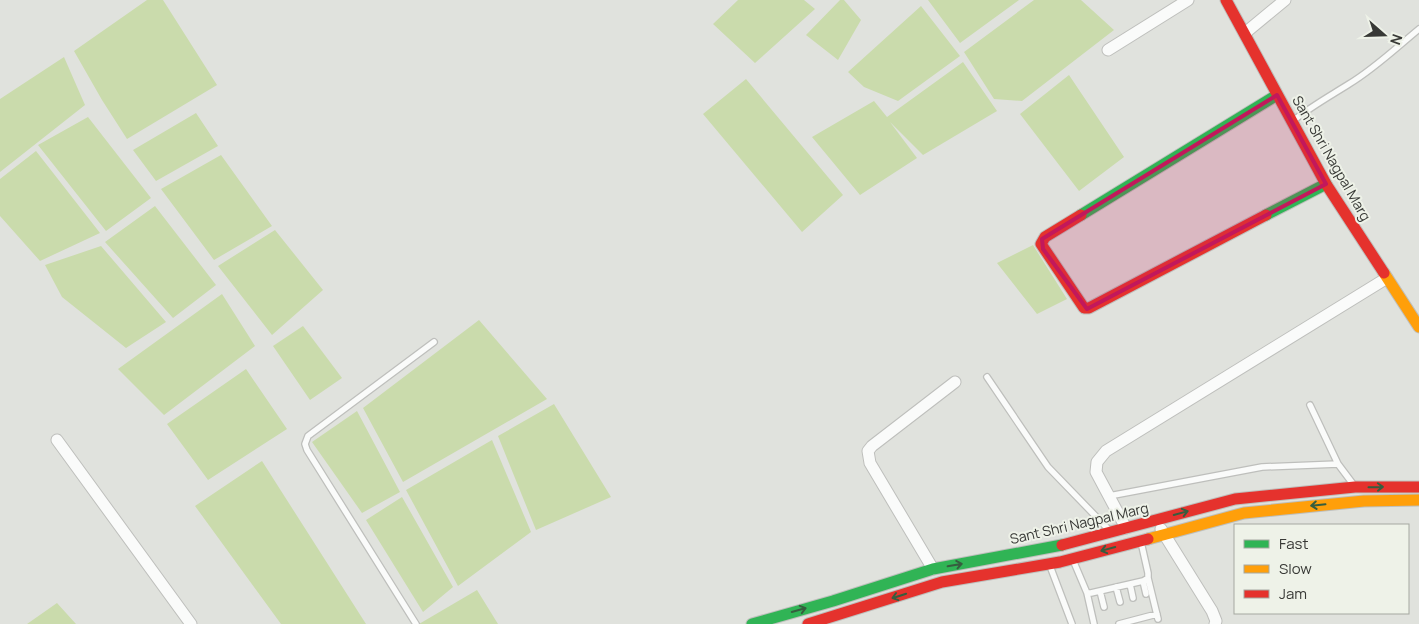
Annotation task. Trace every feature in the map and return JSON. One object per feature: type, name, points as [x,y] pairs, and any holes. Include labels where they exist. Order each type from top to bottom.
[{"type":"street","points":[[1108,50],[1188,0]]},
{"type":"street","name":"Sant Shri Nagpal Marg","points":[[1226,0],[1326,184],[1419,327]]},
{"type":"street","points":[[1245,33],[1285,0]]},
{"type":"street","points":[[1277,95],[1045,237],[1041,244],[1043,249],[1080,304],[1084,308],[1089,308],[1326,184]]},
{"type":"street","points":[[1126,528],[1096,472],[1097,462],[1106,451],[1387,278]]},
{"type":"street","points":[[933,569],[870,463],[868,451],[955,382]]},
{"type":"street","points":[[58,440],[191,624]]},
{"type":"street","name":"Sant Shri Nagpal Marg","points":[[752,624],[833,601],[933,569],[1052,548],[1235,499],[1355,487],[1419,487]]},
{"type":"street","points":[[808,624],[942,582],[1049,564],[1244,513],[1364,501],[1419,500]]},
{"type":"street","points":[[1158,520],[1163,534],[1212,610],[1216,620],[1215,624]]},
{"type":"lane","points":[[1292,121],[1313,105],[1350,84],[1419,29]]},
{"type":"lane","points":[[416,624],[305,444],[308,436],[434,342]]},
{"type":"lane","points":[[987,377],[1048,466],[1111,532]]},
{"type":"lane","points":[[1310,405],[1338,464],[1355,487]]},
{"type":"lane","points":[[1109,496],[1262,467],[1338,464]]},
{"type":"lane","points":[[1141,540],[1148,573],[1145,580],[1146,594]]},
{"type":"lane","points":[[1073,558],[1087,593],[1094,624]]},
{"type":"lane","points":[[1049,564],[1072,624]]},
{"type":"lane","points":[[1087,593],[1100,592],[1145,580]]},
{"type":"lane","points":[[1119,624],[1158,616],[1145,580]]},
{"type":"lane","points":[[1130,584],[1133,598]]},
{"type":"lane","points":[[1116,588],[1120,602]]},
{"type":"lane","points":[[1100,592],[1104,607]]},
{"type":"highlighted area","points":[[1277,95],[1326,184],[1087,309],[1043,249],[1042,239]]},
{"type":"green space","points":[[147,0],[163,0],[217,85],[127,139],[74,51]]},
{"type":"green space","points":[[738,0],[804,0],[815,9],[755,63],[713,24]]},
{"type":"green space","points":[[840,0],[844,0],[861,20],[838,60],[806,35]]},
{"type":"green space","points":[[928,0],[1019,0],[960,43]]},
{"type":"green space","points":[[1034,0],[1081,0],[1114,30],[1022,101],[994,99],[964,52]]},
{"type":"green space","points":[[921,6],[960,56],[898,101],[864,87],[848,72]]},
{"type":"green space","points":[[64,57],[85,105],[0,172],[0,99]]},
{"type":"green space","points":[[963,62],[997,111],[923,155],[890,122],[917,158],[860,195],[812,137],[874,101],[887,117]]},
{"type":"green space","points":[[1069,75],[1124,157],[1079,191],[1020,114]]},
{"type":"green space","points":[[746,79],[843,195],[802,232],[703,114]]},
{"type":"green space","points":[[196,113],[218,146],[156,181],[133,150]]},
{"type":"green space","points":[[88,117],[151,198],[106,231],[38,145]]},
{"type":"green space","points":[[36,151],[100,233],[40,261],[0,216],[0,179]]},
{"type":"green space","points":[[221,155],[272,226],[214,260],[161,189]]},
{"type":"green space","points":[[155,206],[216,285],[173,318],[105,242]]},
{"type":"green space","points":[[275,230],[323,290],[272,335],[218,266]]},
{"type":"green space","points":[[1033,245],[1067,299],[1037,314],[997,263]]},
{"type":"green space","points":[[101,246],[166,322],[126,348],[62,297],[45,265]]},
{"type":"green space","points":[[222,294],[255,346],[164,415],[118,369]]},
{"type":"green space","points":[[479,320],[547,399],[403,482],[363,408]]},
{"type":"green space","points":[[303,326],[342,378],[310,400],[273,346]]},
{"type":"green space","points":[[246,369],[287,429],[208,480],[167,424]]},
{"type":"green space","points":[[554,404],[611,497],[536,530],[498,436]]},
{"type":"green space","points":[[357,411],[400,492],[362,513],[312,442]]},
{"type":"green space","points":[[492,440],[531,532],[458,586],[406,490]]},
{"type":"green space","points":[[262,461],[366,624],[281,624],[195,506]]},
{"type":"green space","points":[[402,497],[453,587],[423,612],[366,520]]},
{"type":"green space","points":[[477,590],[498,624],[419,624]]},
{"type":"green space","points":[[57,603],[76,624],[27,624]]},
{"type":"traffic: fast","points":[[1081,215],[1277,95]]},
{"type":"traffic: fast","points":[[1266,215],[1326,184]]},
{"type":"traffic: fast","points":[[752,624],[833,601],[933,569],[1062,545]]},
{"type":"traffic: slow","points":[[1384,273],[1419,327]]},
{"type":"traffic: slow","points":[[1148,539],[1244,513],[1364,501],[1419,500]]},
{"type":"traffic: jam","points":[[1226,0],[1326,184],[1384,273]]},
{"type":"traffic: jam","points":[[1081,215],[1045,237],[1041,244],[1084,308],[1089,308],[1266,215]]},
{"type":"traffic: jam","points":[[1062,545],[1235,499],[1355,487],[1419,487]]},
{"type":"traffic: jam","points":[[808,624],[942,582],[1060,562],[1148,539]]}]
